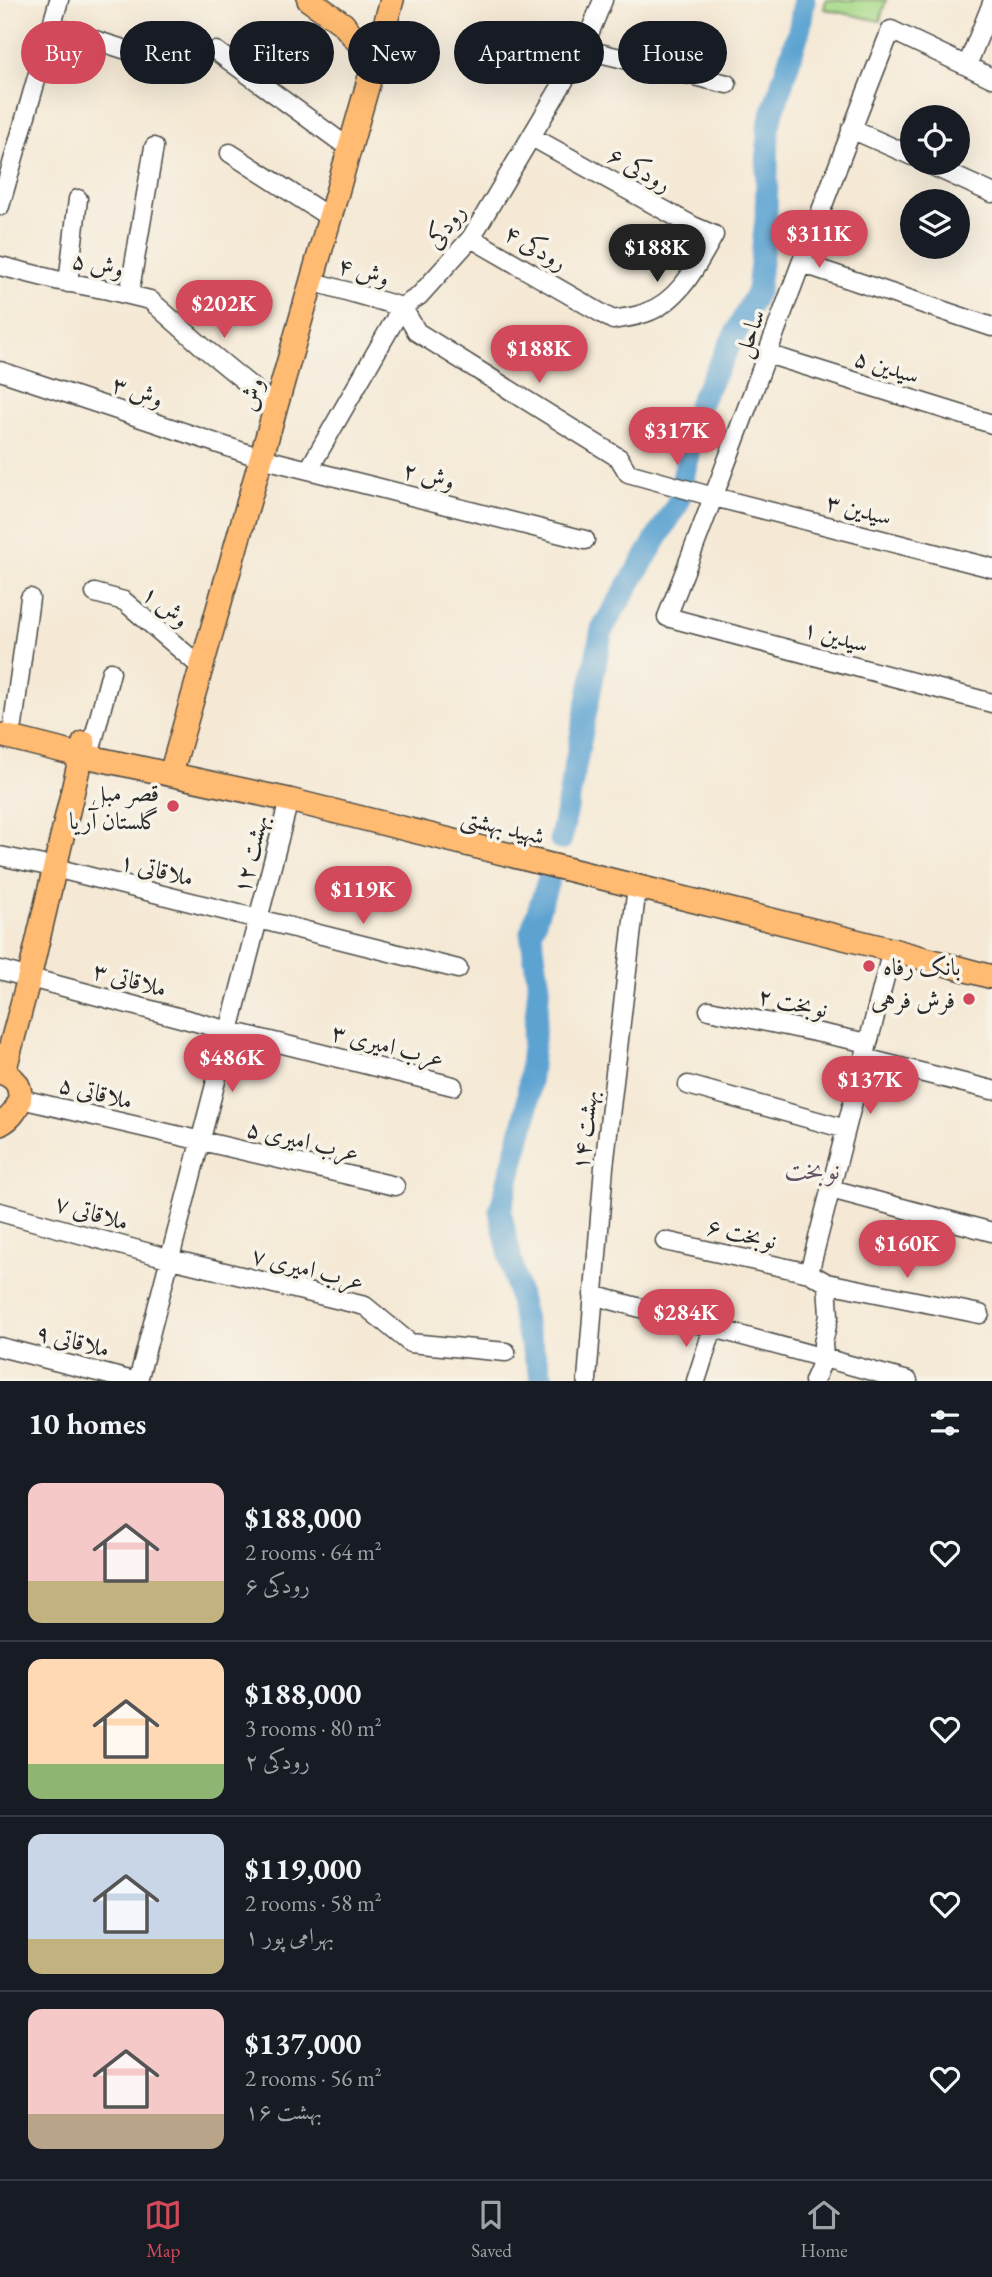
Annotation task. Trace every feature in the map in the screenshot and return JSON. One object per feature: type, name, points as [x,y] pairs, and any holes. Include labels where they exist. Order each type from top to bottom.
[{"type":"main road","points":[[309,0],[348,30]]},
{"type":"main road","name":"وش","points":[[386,21],[392,0]]},
{"type":"main road","name":"وش","points":[[174,763],[367,84]]},
{"type":"main road","name":"شهید بهشتی","points":[[4,727],[992,976]]},
{"type":"main road","points":[[0,1030],[49,866],[80,748]]},
{"type":"main road","name":"شهید بهشتی","points":[[80,748],[174,763],[307,792],[642,872],[992,961]]},
{"type":"main road","points":[[0,1124],[15,1114],[21,1099],[16,1083],[2,1072],[15,974]]},
{"type":"street","points":[[53,21],[59,0]]},
{"type":"street","name":"رودکی","points":[[594,21],[603,0]]},
{"type":"street","points":[[991,6],[967,66],[992,78]]},
{"type":"street","name":"ساحل","points":[[667,617],[891,30],[967,66]]},
{"type":"street","points":[[216,51],[349,148]]},
{"type":"street","points":[[604,54],[727,85]]},
{"type":"street","points":[[0,206],[35,84]]},
{"type":"street","name":"رودکی","points":[[309,469],[402,307],[419,296],[471,238],[563,84]]},
{"type":"street","points":[[851,129],[900,151]]},
{"type":"street","name":"رودکی ۶","points":[[532,137],[714,235],[692,274],[671,298],[646,313],[613,320]]},
{"type":"street","points":[[129,295],[154,147]]},
{"type":"street","points":[[230,153],[329,217]]},
{"type":"street","points":[[952,175],[992,193]]},
{"type":"street","points":[[68,283],[78,199]]},
{"type":"street","name":"رودکی ۴","points":[[471,238],[613,320]]},
{"type":"street","points":[[801,263],[992,327]]},
{"type":"street","name":"وش ۵","points":[[0,266],[150,300],[275,406]]},
{"type":"street","name":"وش ۴","points":[[311,281],[402,307]]},
{"type":"street","name":"سیدین ۳","points":[[402,307],[417,332],[619,458],[628,473],[992,568]]},
{"type":"street","name":"سیدین ۵","points":[[767,355],[992,424]]},
{"type":"street","name":"وش ۳","points":[[0,371],[261,458]]},
{"type":"street","name":"وش ۲","points":[[261,458],[585,540]]},
{"type":"street","name":"وش ۱","points":[[95,593],[124,601],[201,667]]},
{"type":"street","points":[[4,727],[30,598]]},
{"type":"street","name":"سیدین ۱","points":[[667,617],[992,702]]},
{"type":"street","points":[[80,748],[111,672]]},
{"type":"street","name":"۱۲ بهشت","points":[[136,1381],[171,1259],[289,800]]},
{"type":"street","name":"ملاقاتی ۱","points":[[0,856],[49,866],[458,970]]},
{"type":"street","name":"بهشت ۱۴","points":[[587,1380],[604,1167],[637,886]]},
{"type":"street","points":[[808,1273],[892,950]]},
{"type":"street","name":"ملاقاتی ۳","points":[[15,974],[230,1031]]},
{"type":"street","name":"۲ نوبخت","points":[[709,1010],[866,1050],[992,1090]]},
{"type":"street","name":"۳ عرب امیری","points":[[230,1031],[453,1086]]},
{"type":"street","points":[[688,1085],[846,1129]]},
{"type":"street","name":"ملاقاتی ۵","points":[[21,1099],[201,1142]]},
{"type":"street","name":"۵ عرب امیری","points":[[201,1142],[395,1186]]},
{"type":"street","points":[[831,1189],[992,1232]]},
{"type":"street","name":"۷ ملاقاتی","points":[[0,1212],[171,1259]]},
{"type":"street","name":"نوبخت ۶","points":[[665,1241],[808,1273],[827,1283],[979,1314]]},
{"type":"street","name":"۷ عرب امیری","points":[[171,1259],[365,1306],[410,1343],[506,1352]]},
{"type":"street","points":[[814,1381],[824,1358],[823,1343],[829,1316],[827,1283]]},
{"type":"street","points":[[593,1295],[908,1381]]},
{"type":"street","points":[[696,1381],[713,1328]]},
{"type":"street","name":"ملاقاتی ۹","points":[[0,1347],[136,1381]]},
{"type":"green space","points":[[826,0],[886,0],[880,21],[824,9]]},
{"type":"waterway","points":[[561,839],[602,629],[678,503],[698,406],[758,290],[766,220],[768,127],[800,27],[804,0]]},
{"type":"waterway","points":[[543,1381],[526,1328],[500,1211],[526,1115],[539,986],[531,933],[550,875]]},
{"type":"place","name":"قصر مبل گلستان آریا","points":[[173,806]]},
{"type":"place","name":"بانک رفاه","points":[[869,966]]},
{"type":"place","name":"فرش فرهی","points":[[969,999]]},
{"type":"district","name":"نوبخت","points":[[812,1170]]}]
